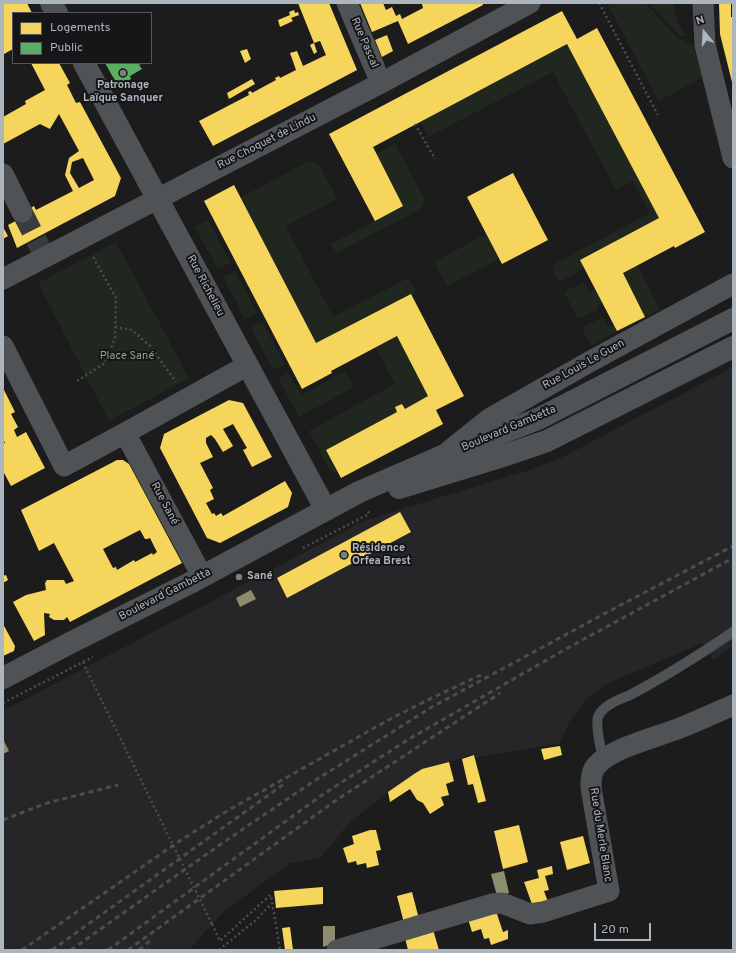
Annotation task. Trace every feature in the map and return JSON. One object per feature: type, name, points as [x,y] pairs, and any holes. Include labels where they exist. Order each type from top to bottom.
[{"type":"street","points":[[51,3],[56,12]]},
{"type":"street","name":"Rue Pascal","points":[[347,3],[381,82]]},
{"type":"street","name":"Rue Choquet de Lindu","points":[[3,279],[381,82],[498,10],[530,3]]},
{"type":"street","points":[[703,3],[705,45],[733,158]]},
{"type":"street","name":"Rue Richelieu","points":[[85,64],[326,510]]},
{"type":"street","points":[[3,174],[22,212]]},
{"type":"street","name":"Rue Louis Le Guen","points":[[497,441],[591,361],[733,284]]},
{"type":"street","name":"Boulevard Gambetta","points":[[326,510],[497,441],[732,320]]},
{"type":"street","points":[[3,346],[64,466],[248,364]]},
{"type":"street","name":"Boulevard Gambetta","points":[[3,678],[202,576],[359,492],[442,456],[497,441],[547,441],[733,347]]},
{"type":"street","name":"Rue Sané","points":[[125,433],[202,576]]},
{"type":"street","name":"Rue du Merle Blanc","points":[[337,950],[492,904],[502,903],[530,914],[543,912],[609,891],[591,788],[591,777],[595,766],[603,759],[620,750],[681,728],[733,705]]},
{"type":"lane","points":[[603,759],[597,722],[599,715],[607,706],[690,661],[733,632]]},
{"type":"path","points":[[599,3],[658,115]]},
{"type":"path","points":[[415,124],[435,159]]},
{"type":"path","points":[[77,381],[105,362],[115,338],[116,298],[82,237]]},
{"type":"path","points":[[115,327],[132,330],[150,346],[174,377],[186,399]]},
{"type":"path","points":[[3,703],[83,662],[220,941],[271,895],[280,950]]},
{"type":"path","points":[[219,950],[256,920],[272,903]]},
{"type":"shaded area","points":[[733,367],[733,646],[714,660],[703,643],[606,684],[587,698],[569,722],[560,743],[476,758],[475,754],[418,770],[351,821],[320,858],[290,863],[221,914],[189,950],[3,950],[3,711],[366,520],[523,472],[559,459]]},
{"type":"green space","points":[[607,3],[646,3],[676,37],[693,45],[703,77],[659,101]]},
{"type":"green space","points":[[649,3],[674,3],[677,20],[686,35],[681,37]]},
{"type":"green space","points":[[567,44],[659,218],[580,259],[584,267],[578,269],[579,272],[559,282],[553,272],[554,266],[558,262],[650,213],[633,181],[616,190],[553,72],[428,137],[420,122]]},
{"type":"green space","points":[[395,143],[425,200],[421,209],[336,253],[331,244],[403,206],[376,154]]},
{"type":"green space","points":[[309,161],[315,162],[320,166],[337,199],[286,226],[333,317],[408,278],[416,292],[316,343],[240,198]]},
{"type":"green space","points":[[208,220],[231,263],[218,269],[195,227]]},
{"type":"green space","points":[[486,234],[499,259],[447,286],[434,262]]},
{"type":"green space","name":"Place Sané","points":[[116,242],[189,378],[109,421],[38,283]]},
{"type":"green space","points":[[637,265],[660,309],[645,317],[623,273]]},
{"type":"green space","points":[[235,271],[257,313],[245,319],[223,277]]},
{"type":"green space","points":[[584,282],[589,292],[595,289],[602,303],[597,305],[598,309],[578,319],[564,292]]},
{"type":"green space","points":[[602,317],[608,327],[614,324],[617,331],[591,346],[582,328]]},
{"type":"green space","points":[[262,322],[285,364],[273,370],[251,328]]},
{"type":"green space","points":[[397,336],[428,396],[405,409],[402,404],[395,407],[397,412],[326,450],[337,471],[332,474],[309,431],[395,384],[376,348]]},
{"type":"green space","points":[[345,371],[354,387],[299,417],[278,378],[288,372],[301,395]]},
{"type":"building: Logements","points":[[3,3],[27,3],[32,12],[12,12],[12,50],[4,54]]},
{"type":"building: Logements","points":[[298,3],[329,3],[357,70],[213,146],[199,121],[249,95],[248,92],[251,91],[252,93],[276,80],[275,78],[279,76],[280,78],[296,70],[290,53],[297,51],[303,66],[326,55],[320,41],[314,43]]},
{"type":"building: Logements","points":[[360,3],[383,3],[386,10],[392,7],[396,16],[400,14],[402,19],[423,8],[422,4],[425,3],[483,3],[483,5],[408,44],[398,21],[372,32]]},
{"type":"building: Logements","points":[[719,3],[731,3],[731,17],[733,17],[733,86],[720,34]]},
{"type":"building: Logements","points":[[294,10],[295,13],[298,12],[299,15],[291,18],[293,21],[280,27],[278,20],[290,15],[289,12]]},
{"type":"building: Logements","points":[[562,11],[577,39],[597,28],[705,232],[675,248],[674,246],[623,273],[645,317],[617,331],[580,260],[659,218],[567,44],[373,147],[403,206],[375,221],[329,134]]},
{"type":"building: Logements","points":[[387,35],[393,51],[382,57],[375,40]]},
{"type":"building: Logements","points":[[314,43],[317,52],[314,54],[310,45]]},
{"type":"building: Logements","points":[[247,49],[251,59],[245,63],[240,51]]},
{"type":"building: Logements","points":[[32,64],[60,64],[70,83],[67,85],[76,103],[80,102],[121,178],[115,196],[17,248],[8,225],[29,214],[27,210],[34,206],[36,210],[73,191],[65,175],[69,158],[79,151],[59,114],[50,129],[40,124],[3,144],[3,117],[26,104],[25,101],[45,90]],"holes":[[[83,158],[94,180],[79,188],[70,173],[72,162]]]},
{"type":"building: Logements","points":[[252,79],[255,84],[229,99],[227,93]]},
{"type":"building: Logements","points":[[513,173],[548,240],[502,264],[467,197]]},
{"type":"building: Logements","points":[[234,185],[316,343],[411,294],[464,396],[436,410],[443,424],[341,478],[326,450],[397,412],[395,407],[402,404],[405,409],[428,396],[397,336],[331,371],[332,373],[302,389],[204,201]]},
{"type":"building: Logements","points":[[3,227],[8,236],[3,239]]},
{"type":"building: Logements","points":[[3,388],[15,412],[11,414],[18,427],[14,430],[17,437],[26,432],[45,468],[11,486],[3,471],[3,444],[5,443],[3,439]]},
{"type":"building: Logements","points":[[229,400],[243,403],[272,457],[252,467],[243,450],[247,448],[233,424],[223,429],[233,446],[223,452],[211,435],[206,438],[206,443],[213,457],[200,463],[213,488],[210,490],[214,499],[206,503],[212,514],[214,513],[216,516],[221,513],[223,516],[285,481],[292,493],[288,507],[220,543],[207,538],[160,448],[164,434]]},
{"type":"building: Logements","points":[[117,460],[123,460],[129,464],[182,563],[70,622],[67,617],[64,620],[54,620],[49,617],[50,614],[44,613],[45,635],[34,641],[13,602],[26,595],[46,590],[45,583],[47,580],[64,580],[66,584],[74,581],[54,543],[39,551],[21,510]],"holes":[[[140,530],[145,539],[150,538],[157,552],[135,562],[134,560],[117,570],[116,567],[113,568],[103,549]]]},
{"type":"building: Logements","name":"Résidence Orfea Brest","points":[[400,512],[411,532],[287,598],[277,578]]},
{"type":"building: Logements","points":[[6,575],[8,580],[3,583],[3,576]]},
{"type":"building: Logements","points":[[3,624],[15,646],[14,651],[3,656]]},
{"type":"building: Logements","points":[[560,746],[562,755],[544,760],[541,749]]},
{"type":"building: Logements","points":[[474,755],[486,801],[478,803],[473,784],[468,785],[462,759]]},
{"type":"building: Logements","points":[[449,762],[454,781],[446,784],[449,795],[441,797],[444,805],[430,814],[423,803],[417,800],[410,789],[390,802],[388,792],[414,774],[422,769]]},
{"type":"building: Logements","points":[[519,825],[528,862],[503,869],[494,831]]},
{"type":"building: Logements","points":[[370,830],[376,830],[381,850],[376,851],[379,865],[367,868],[366,863],[357,865],[356,861],[348,863],[343,848],[354,844],[352,836]]},
{"type":"building: Logements","points":[[583,836],[590,863],[567,870],[560,842]]},
{"type":"building: Logements","points":[[552,866],[553,874],[545,876],[549,890],[544,891],[548,902],[533,907],[524,882],[539,878],[537,870]]},
{"type":"building: Logements","points":[[323,887],[323,904],[276,908],[274,891]]},
{"type":"building: Logements","points":[[412,892],[419,919],[404,923],[397,896]]},
{"type":"building: Logements","points":[[495,908],[503,932],[508,930],[508,939],[491,945],[489,938],[484,939],[481,929],[472,932],[467,916]]},
{"type":"building: Logements","points":[[432,926],[439,950],[408,950],[404,934]]},
{"type":"building: Logements","points":[[290,927],[293,950],[285,950],[282,928]]},
{"type":"building: Public","name":"Patronage Laïque Sanquer","points":[[106,64],[141,64],[139,65],[142,69],[130,76],[131,79],[118,86]]},
{"type":"building: Industrie","points":[[251,590],[256,599],[240,607],[236,598]]},
{"type":"building: Industrie","points":[[3,739],[9,751],[3,754]]},
{"type":"building: Industrie","points":[[504,871],[509,893],[497,896],[491,874]]},
{"type":"building: Industrie","points":[[323,926],[335,926],[335,943],[323,947]]},
{"type":"tunnel","points":[[22,212],[45,257]]},
{"type":"railway","points":[[71,950],[218,846],[311,783],[432,707],[733,546]]},
{"type":"railway","points":[[108,950],[322,795],[409,739],[564,650],[733,558]]},
{"type":"railway","points":[[22,950],[178,842],[227,811],[392,718],[481,675]]},
{"type":"railway","points":[[128,950],[335,801],[500,693]]},
{"type":"railway","points":[[52,950],[284,784]]},
{"type":"railway","points":[[3,820],[47,803],[118,785]]},
{"type":"railway","points":[[139,950],[152,939]]},
{"type":"place","name":"Patronage Laïque Sanquer","points":[[123,73]]},
{"type":"place","name":"Résidence Orfea Brest","points":[[344,555]]},
{"type":"place","name":"Sané","points":[[239,577]]}]
